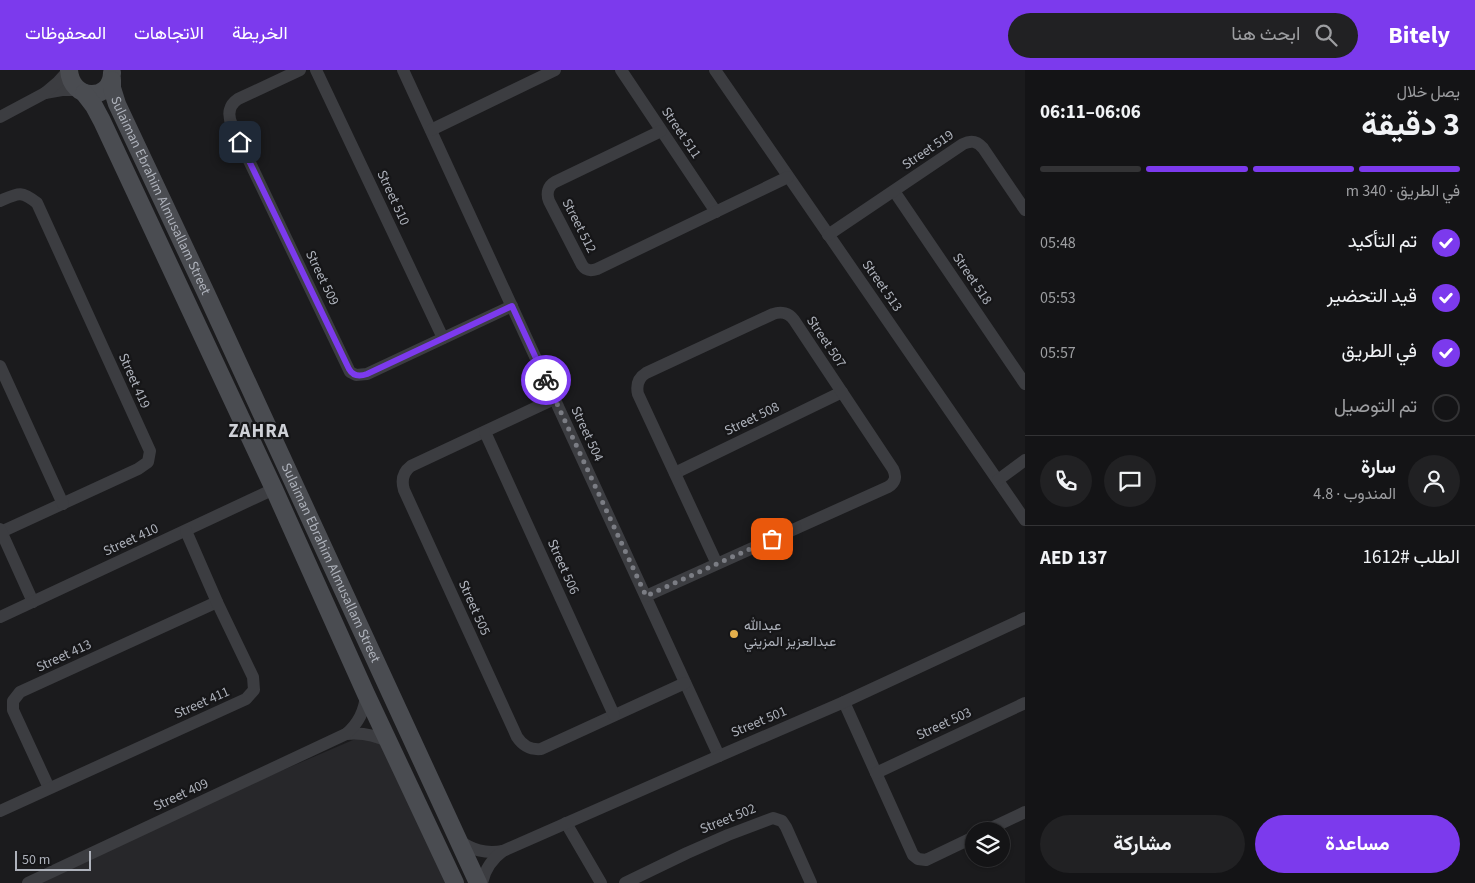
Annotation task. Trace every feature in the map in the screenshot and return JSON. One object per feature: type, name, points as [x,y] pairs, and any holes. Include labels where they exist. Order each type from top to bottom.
[{"type":"street","name":"Sulaiman Ebrahim Almusallam Street","points":[[69,70],[73,84],[94,106],[102,121],[455,883]]},
{"type":"street","points":[[45,94],[69,70]]},
{"type":"street","name":"Street 509","points":[[300,70],[238,99],[232,104],[229,116],[349,369],[356,376],[364,375],[512,306]]},
{"type":"street","name":"Street 510","points":[[316,70],[443,338]]},
{"type":"street","name":"Street 504","points":[[403,70],[719,756]]},
{"type":"street","points":[[431,130],[555,70]]},
{"type":"street","name":"Street 511","points":[[620,70],[716,212]]},
{"type":"street","name":"Street 513","points":[[715,70],[1025,520]]},
{"type":"street","name":"Sulaiman Ebrahim Almusallam Street","points":[[113,74],[112,88],[117,104],[478,883]]},
{"type":"street","points":[[0,117],[45,94],[62,90],[95,94],[108,86],[113,74]]},
{"type":"street","name":"Street 512","points":[[661,131],[555,182],[549,187],[547,194],[549,201],[582,265],[589,270],[597,269],[788,176]]},
{"type":"street","name":"Street 519","points":[[828,235],[963,144],[973,142],[983,148],[1025,210]]},
{"type":"street","name":"Street 518","points":[[894,191],[1025,384]]},
{"type":"street","name":"Street 419","points":[[0,201],[15,194],[27,195],[37,203],[150,451],[148,462],[138,469],[1,531]]},
{"type":"street","points":[[179,286],[202,285]]},
{"type":"street","points":[[186,303],[195,296],[202,285]]},
{"type":"street","name":"Street 507","points":[[646,596],[718,564],[888,487],[896,479],[894,472],[792,318],[781,312],[646,373],[639,380],[637,387],[638,394],[718,564]]},
{"type":"street","points":[[0,366],[63,504]]},
{"type":"street","name":"Street 508","points":[[675,473],[842,392]]},
{"type":"street","name":"Street 505","points":[[554,399],[411,466],[405,472],[402,481],[404,490],[501,702],[520,742],[535,749],[546,747],[685,683]]},
{"type":"street","name":"Street 506","points":[[485,432],[614,715]]},
{"type":"street","points":[[998,480],[1025,460]]},
{"type":"street","name":"Street 410","points":[[0,617],[274,489]]},
{"type":"street","points":[[1,531],[34,602]]},
{"type":"street","name":"Street 411","points":[[0,811],[246,699],[254,690],[253,677],[186,531]]},
{"type":"street","name":"Street 413","points":[[49,788],[13,710],[13,701],[20,692],[217,602]]},
{"type":"street","name":"Street 501","points":[[482,883],[488,867],[503,851],[844,702],[1025,618]]},
{"type":"street","name":"Street 409","points":[[28,883],[346,734],[362,716],[366,694]]},
{"type":"street","points":[[844,702],[912,852],[916,857],[926,860],[965,841]]},
{"type":"street","name":"Street 503","points":[[876,773],[1025,703]]},
{"type":"street","name":"Street 409","points":[[346,734],[364,733],[389,742]]},
{"type":"street","points":[[1004,822],[1025,812]]},
{"type":"street","name":"Street 502","points":[[625,883],[695,849],[773,818],[782,822],[786,827],[812,883]]},
{"type":"street","points":[[566,823],[601,883]]},
{"type":"street","name":"Street 501","points":[[457,840],[472,849],[488,852],[503,851]]},
{"type":"shaded area","points":[[360,737],[385,745],[455,883],[28,883],[136,833]]},
{"type":"way so far","points":[[546,380],[646,596],[772,539]]},
{"type":"place","name":"عبدالله عبدالعزيز المزيني","points":[[734,634]]},
{"type":"district","name":"ZAHRA","points":[[259,431]]},
{"type":"route","points":[[240,142],[350,372],[356,376],[367,374],[512,306],[546,380]]}]
